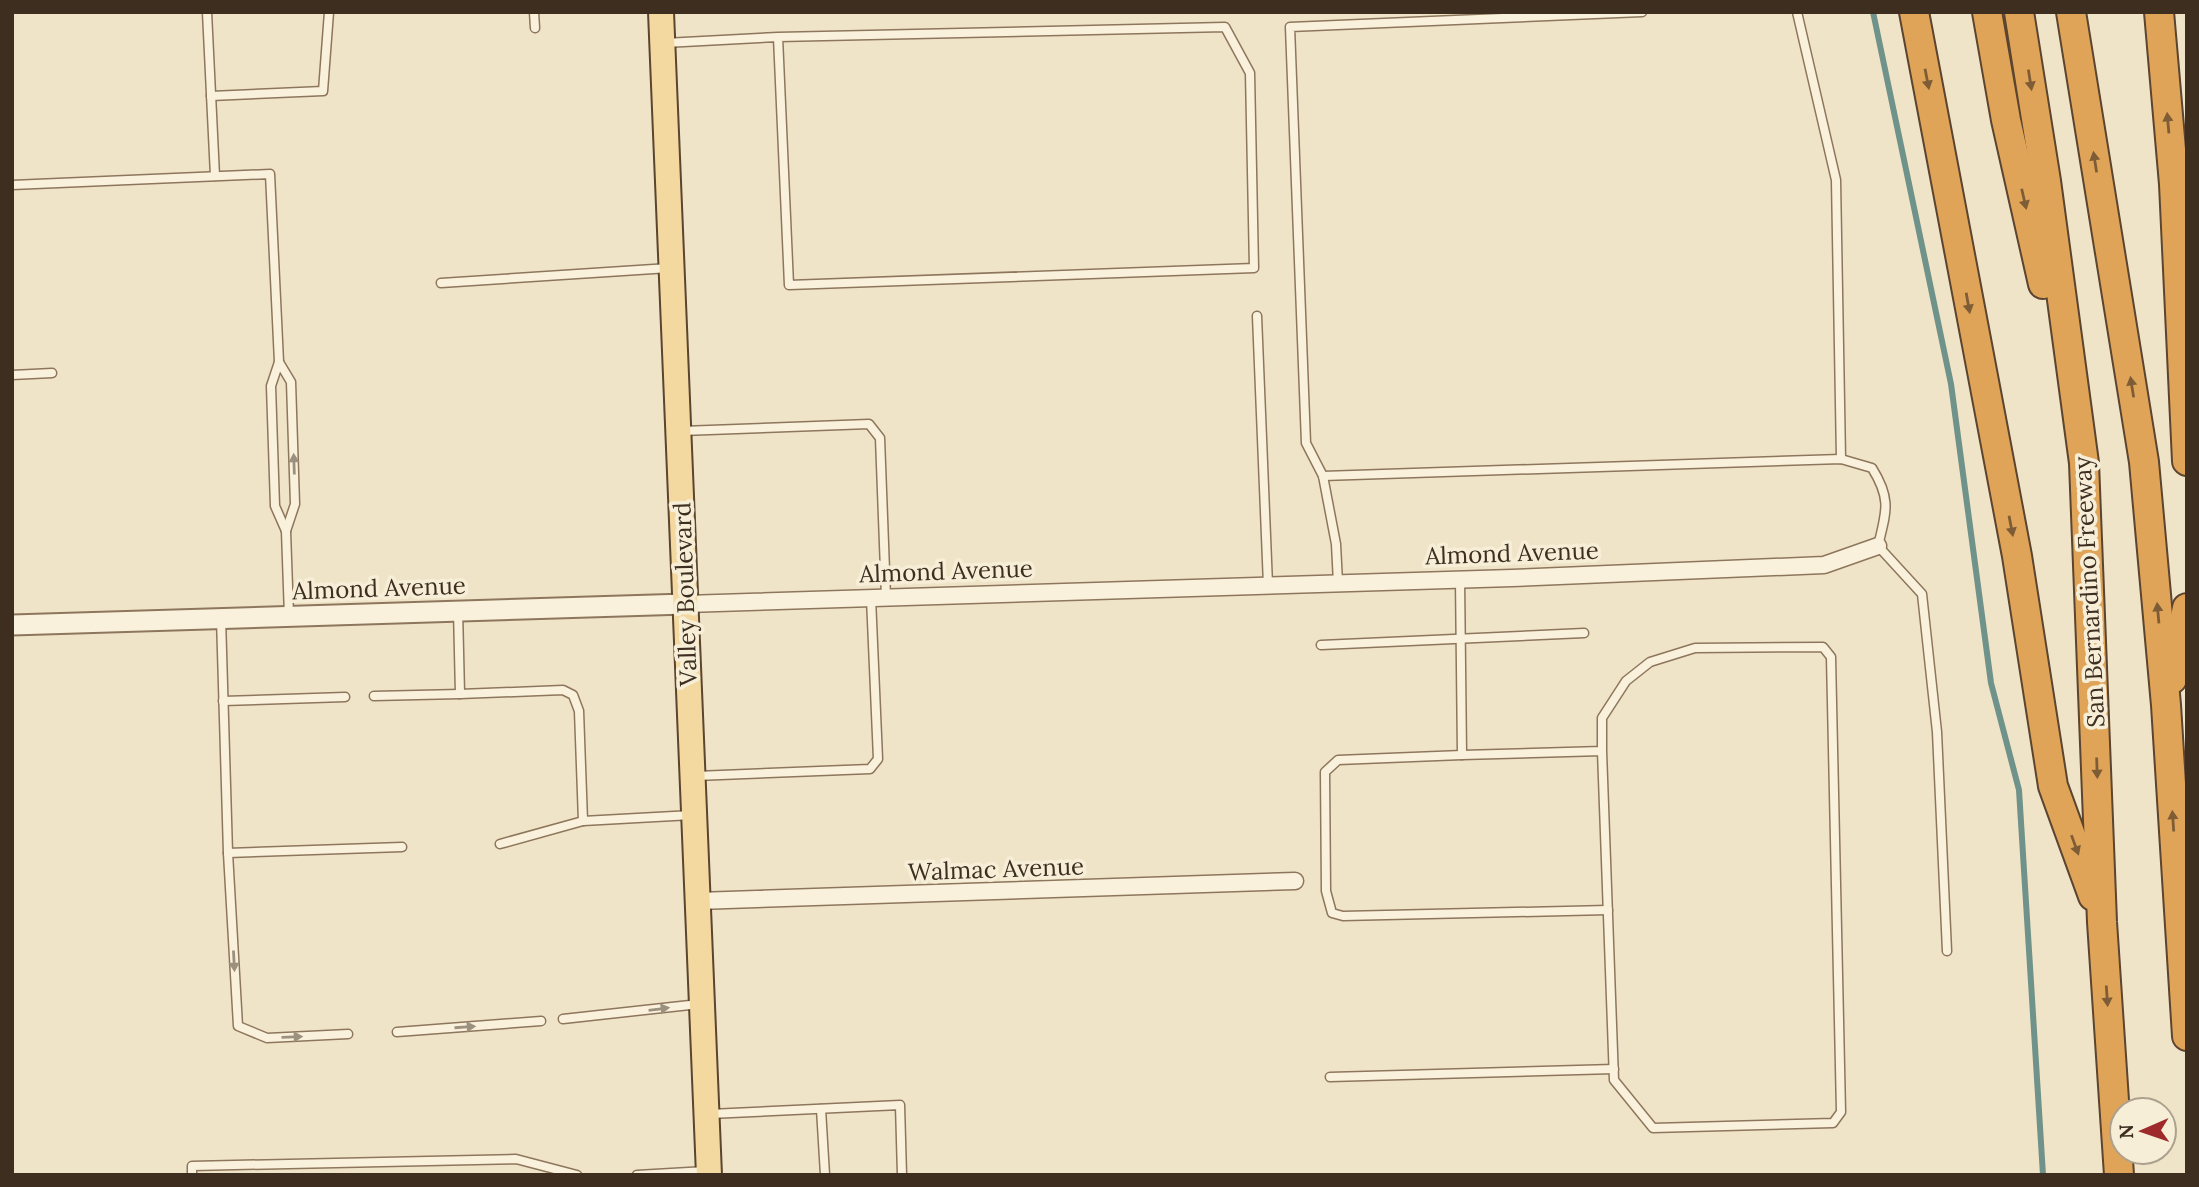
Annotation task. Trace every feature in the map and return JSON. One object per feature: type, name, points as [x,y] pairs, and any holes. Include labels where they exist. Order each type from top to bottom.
[{"type":"highway","points":[[1914,12],[2017,556],[2053,786],[2102,922]]},
{"type":"highway","points":[[1987,12],[2006,120],[2084,463]]},
{"type":"highway","name":"San Bernardino Freeway","points":[[2019,12],[2046,181],[2084,463],[2102,922],[2119,1175]]},
{"type":"highway","points":[[2071,12],[2144,462],[2166,705],[2187,1035]]},
{"type":"highway","points":[[2159,12],[2174,184],[2187,461]]},
{"type":"highway","points":[[2166,705],[2187,608]]},
{"type":"main road","name":"Valley Boulevard","points":[[661,12],[709,1173]]},
{"type":"street","name":"Almond Avenue","points":[[12,625],[1824,565],[1878,546]]},
{"type":"street","name":"Walmac Avenue","points":[[698,901],[1295,881]]},
{"type":"lane","points":[[207,12],[215,176]]},
{"type":"lane","points":[[211,96],[323,91],[329,12]]},
{"type":"lane","points":[[534,12],[535,28]]},
{"type":"lane","points":[[1338,583],[1336,544],[1323,476],[1306,443],[1290,27],[1642,12]]},
{"type":"lane","points":[[1797,12],[1836,180],[1840,459]]},
{"type":"lane","points":[[663,43],[778,37],[1225,27],[1250,73],[1254,268],[789,285],[778,37]]},
{"type":"lane","points":[[12,185],[270,174],[279,362],[271,386],[275,506],[286,531]]},
{"type":"lane","points":[[440,283],[672,268]]},
{"type":"lane","points":[[1257,316],[1268,585]]},
{"type":"lane","points":[[279,362],[291,382],[295,504],[286,531],[289,616]]},
{"type":"lane","points":[[12,375],[52,373]]},
{"type":"lane","points":[[678,432],[869,424],[880,438],[878,760],[870,769],[693,776]]},
{"type":"lane","points":[[1323,476],[1840,459],[1872,468],[1881,482],[1887,505],[1878,546],[1922,594],[1937,732],[1947,951]]},
{"type":"lane","points":[[1460,579],[1462,755]]},
{"type":"lane","points":[[458,610],[460,694]]},
{"type":"lane","points":[[221,618],[228,853],[238,1026],[267,1038],[348,1034]]},
{"type":"lane","points":[[1321,645],[1584,633]]},
{"type":"lane","points":[[1823,647],[1831,657],[1840,1112],[1833,1123],[1653,1128],[1614,1080],[1602,751],[1602,718],[1626,681],[1650,662],[1695,648],[1823,647]]},
{"type":"lane","points":[[374,696],[563,690],[573,695],[579,711],[583,821]]},
{"type":"lane","points":[[223,701],[345,697]]},
{"type":"lane","points":[[1602,751],[1338,761],[1325,772],[1326,891],[1332,913],[1343,916],[1608,910]]},
{"type":"lane","points":[[500,844],[583,821],[694,815]]},
{"type":"lane","points":[[228,853],[402,847]]},
{"type":"lane","points":[[564,1019],[702,1004]]},
{"type":"lane","points":[[397,1032],[541,1021]]},
{"type":"lane","points":[[1330,1077],[1614,1069]]},
{"type":"lane","points":[[707,1115],[900,1105],[902,1175]]},
{"type":"lane","points":[[821,1109],[825,1175]]},
{"type":"lane","points":[[192,1175],[192,1166],[516,1159],[577,1175]]},
{"type":"lane","points":[[637,1175],[709,1173]]},
{"type":"waterway","points":[[1873,12],[1951,384],[1991,683],[2019,790],[2043,1175]]}]
